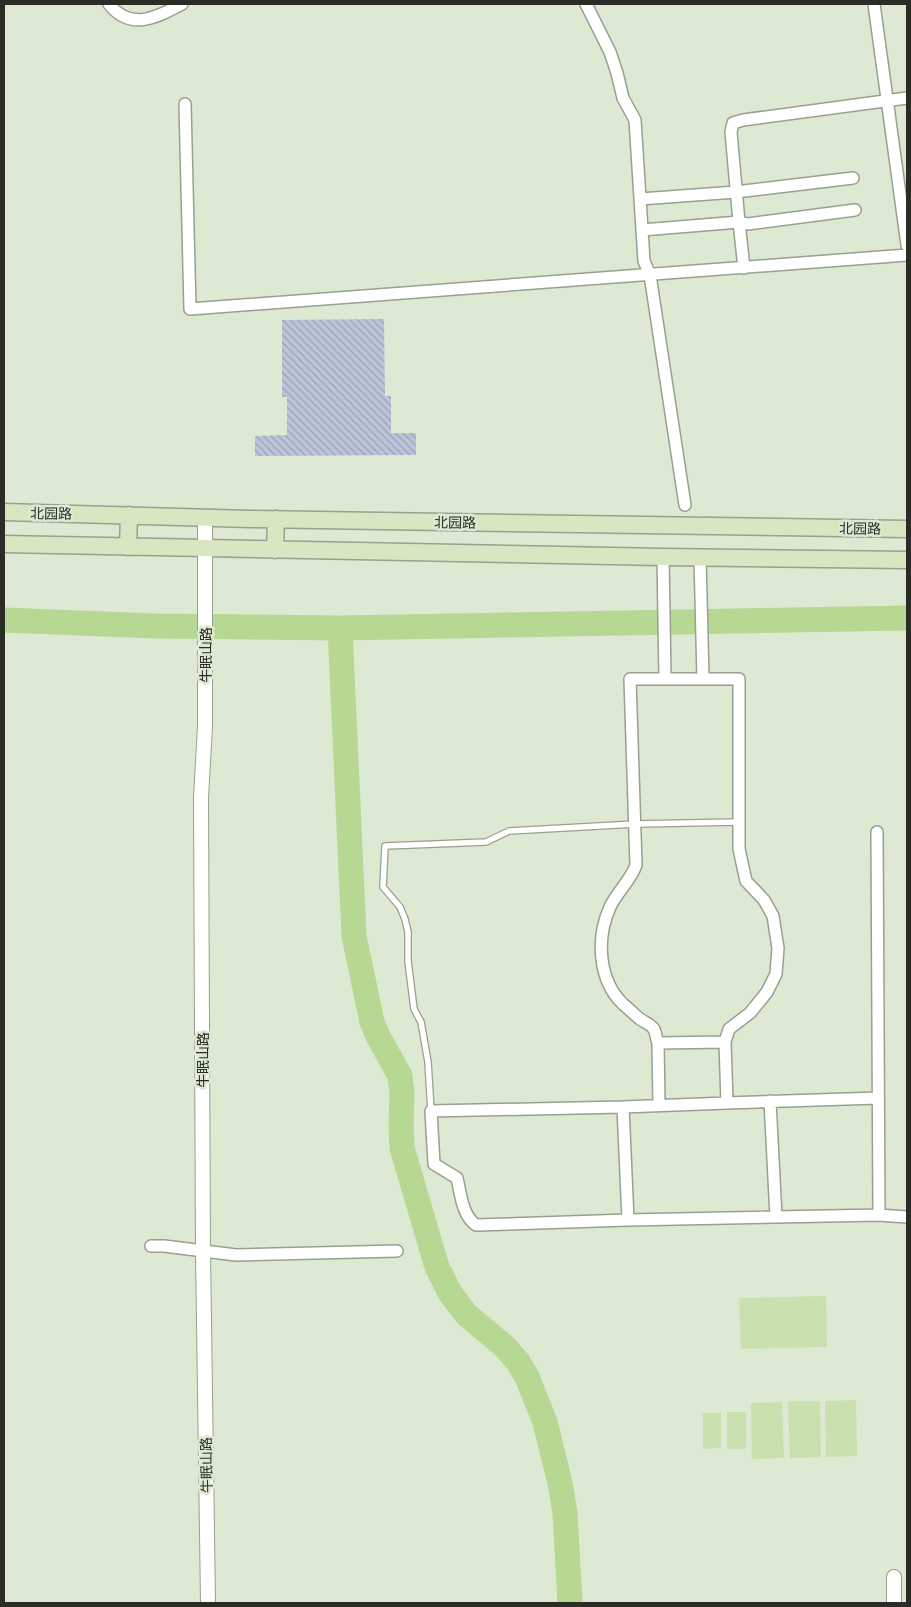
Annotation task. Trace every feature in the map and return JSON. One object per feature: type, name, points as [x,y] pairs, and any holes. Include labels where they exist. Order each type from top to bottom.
[{"type":"main road","name":"北园路","points":[[4,512],[276,519],[907,529]]},
{"type":"main road","points":[[128,547],[129,515]]},
{"type":"main road","points":[[275,550],[276,519]]},
{"type":"main road","points":[[4,544],[907,560]]},
{"type":"street","points":[[110,4],[122,15],[143,20],[182,4]]},
{"type":"street","points":[[586,4],[610,52],[623,98],[635,120],[644,261],[650,275],[685,505]]},
{"type":"street","points":[[874,4],[907,246]]},
{"type":"street","points":[[744,268],[736,192],[733,123],[743,120],[907,98]]},
{"type":"street","points":[[184,104],[190,309],[907,255]]},
{"type":"street","points":[[640,199],[736,192],[853,178]]},
{"type":"street","points":[[642,230],[739,222],[748,224],[855,210]]},
{"type":"street","name":"牛眠山路","points":[[205,517],[205,726],[201,798],[203,1251],[208,1603]]},
{"type":"street","points":[[663,557],[665,679]]},
{"type":"street","points":[[700,557],[703,679]]},
{"type":"street","points":[[659,1105],[658,1043],[653,1028],[640,1020],[615,994],[602,960],[603,938],[608,914],[623,886],[633,874],[636,865],[630,679],[739,679],[739,849],[746,881],[764,900],[773,916],[778,948],[776,974],[769,987],[750,1013],[729,1030],[725,1042],[727,1103]]},
{"type":"street","points":[[877,832],[879,1215]]},
{"type":"street","points":[[658,1043],[725,1042]]},
{"type":"street","points":[[878,1098],[623,1107],[431,1111],[434,1164],[457,1178],[466,1214],[469,1221],[476,1226],[628,1220],[879,1215],[907,1217]]},
{"type":"street","points":[[770,1101],[776,1217]]},
{"type":"street","points":[[623,1107],[628,1220]]},
{"type":"street","points":[[151,1246],[236,1255],[398,1251]]},
{"type":"street","points":[[894,1577],[894,1603]]},
{"type":"lane","points":[[431,1111],[428,1062],[421,1022],[414,1009],[408,961],[408,932],[400,907],[383,887],[385,846],[486,842],[509,831],[635,824],[739,822]]},
{"type":"green space","points":[[826,1296],[827,1347],[741,1349],[739,1298]]},
{"type":"green space","points":[[856,1400],[857,1456],[826,1457],[825,1401]]},
{"type":"green space","points":[[788,1401],[820,1401],[821,1457],[790,1458]]},
{"type":"green space","points":[[782,1402],[784,1458],[752,1459],[751,1403]]},
{"type":"green space","points":[[727,1412],[746,1412],[746,1449],[727,1449]]},
{"type":"green space","points":[[703,1413],[721,1413],[721,1448],[703,1449]]},
{"type":"building","points":[[384,319],[385,396],[391,396],[391,433],[416,433],[416,455],[255,456],[255,436],[287,435],[287,397],[282,397],[282,320]]},
{"type":"waterway","points":[[4,620],[155,626],[340,628],[907,618]]},
{"type":"waterway","points":[[340,628],[354,936],[372,1022],[400,1076],[402,1093],[402,1148],[437,1267],[450,1293],[467,1315],[505,1347],[518,1362],[527,1377],[545,1422],[560,1483],[565,1513],[570,1603]]}]
